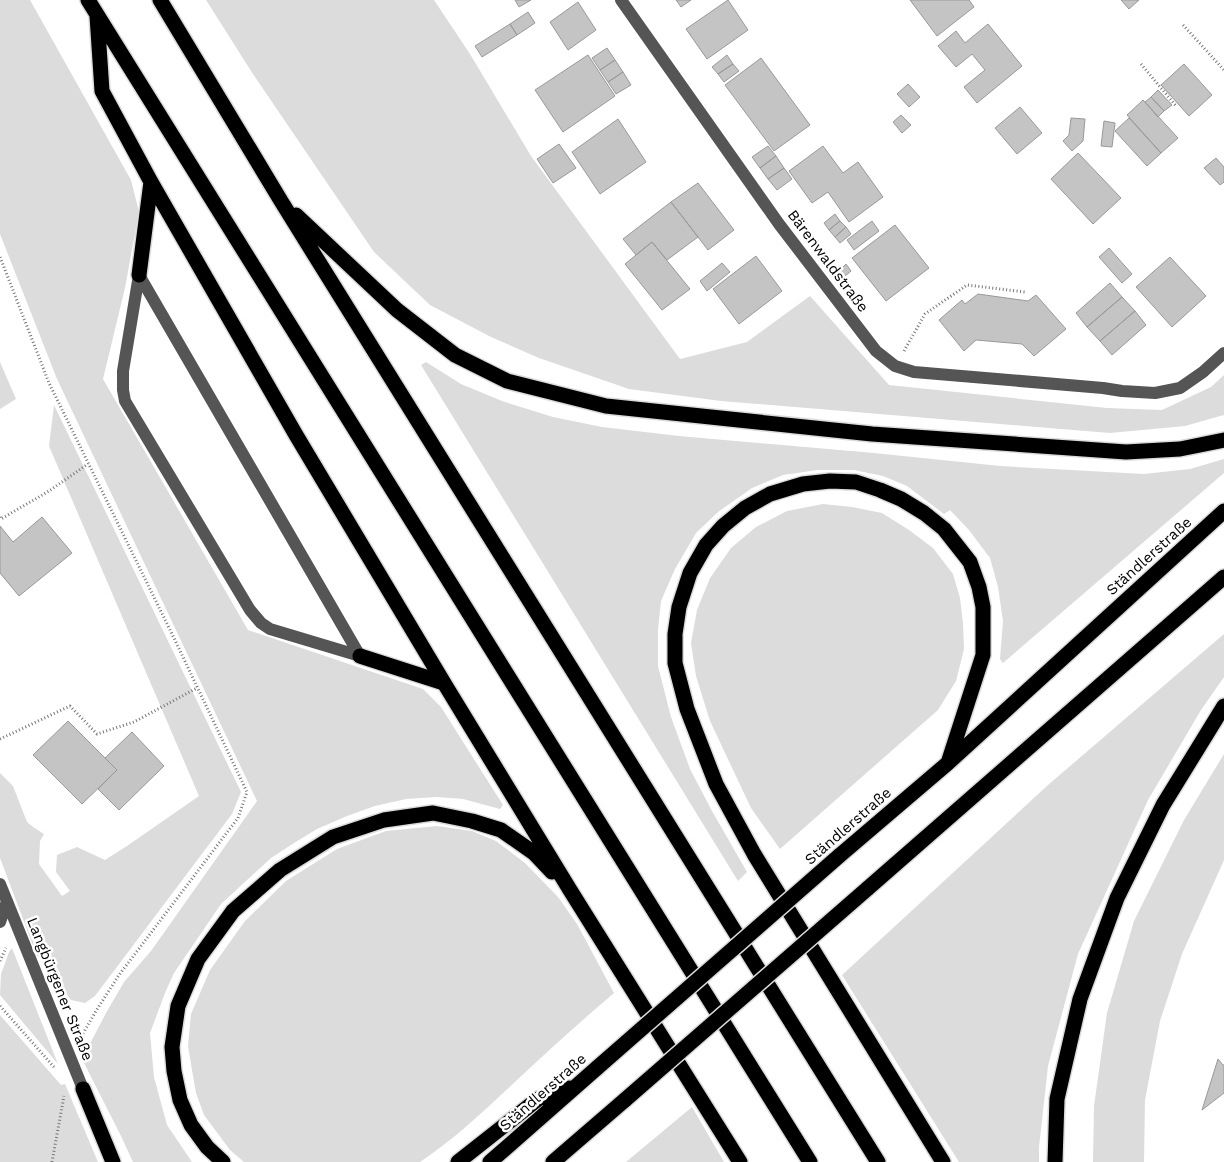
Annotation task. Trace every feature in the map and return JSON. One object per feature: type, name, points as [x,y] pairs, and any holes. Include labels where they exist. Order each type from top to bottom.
[{"type":"highway","points":[[88,0],[810,1162]]},
{"type":"highway","points":[[160,0],[281,201],[878,1162]]},
{"type":"highway","points":[[97,14],[102,91],[152,182],[296,434],[444,683],[570,890],[740,1162]]},
{"type":"highway","points":[[139,275],[152,182]]},
{"type":"highway","points":[[281,201],[397,310],[455,355],[507,381],[606,406],[872,434],[1126,452],[1180,449],[1224,440]]},
{"type":"highway","points":[[943,1162],[754,854],[716,784],[687,709],[675,662],[675,634],[679,607],[690,573],[706,545],[723,526],[745,508],[770,494],[803,484],[856,482],[901,499],[924,513],[944,529],[970,562],[979,587],[983,607],[984,655],[948,763]]},
{"type":"highway","name":"Ständlerstraße","points":[[490,1162],[948,763],[1224,511]]},
{"type":"highway","points":[[553,1162],[565,1155],[626,1099],[1224,577]]},
{"type":"highway","points":[[360,656],[444,683]]},
{"type":"highway","points":[[1055,1162],[1057,1099],[1080,999],[1118,898],[1163,805],[1224,706]]},
{"type":"highway","points":[[223,1162],[207,1147],[190,1125],[180,1100],[174,1071],[172,1047],[178,1006],[198,959],[233,911],[280,870],[333,837],[384,820],[433,814],[472,821],[501,830],[534,853],[570,890]]},
{"type":"highway","points":[[458,1162],[538,1099],[578,1085]]},
{"type":"highway","points":[[83,1089],[113,1162]]},
{"type":"street","name":"Bärenwaldstraße","points":[[621,0],[779,224],[876,351],[896,366],[914,372],[1154,393],[1180,388],[1203,372],[1224,353]]},
{"type":"street","points":[[139,275],[360,656]]},
{"type":"street","points":[[139,275],[123,370],[125,401],[255,616],[270,629],[360,656]]},
{"type":"street","name":"Langbürgener Straße","points":[[0,884],[83,1089]]},
{"type":"street","name":"Langbürgener Straße","points":[[0,922],[7,901]]},
{"type":"path","points":[[1183,25],[1224,70]]},
{"type":"path","points":[[1141,64],[1176,106]]},
{"type":"path","points":[[0,257],[49,384],[173,636],[246,792],[238,818],[119,976],[96,1011],[62,1076],[0,1006]]},
{"type":"path","points":[[896,366],[925,314],[968,285],[1025,292]]},
{"type":"path","points":[[0,517],[1,519],[49,491],[88,464]]},
{"type":"path","points":[[0,739],[70,706],[97,734],[134,722],[197,688]]},
{"type":"path","points":[[52,1162],[64,1090]]},
{"type":"shaded area","points":[[0,0],[30,0],[131,180],[139,212],[125,288],[103,379],[248,630],[423,689],[441,707],[503,805],[500,809],[463,799],[437,797],[406,799],[375,806],[317,829],[294,843],[271,858],[221,904],[174,973],[150,1033],[154,1077],[167,1125],[192,1162],[133,1162],[82,1059],[124,982],[151,951],[257,801],[57,379],[0,234]]},
{"type":"shaded area","points":[[206,0],[434,0],[470,54],[531,156],[680,359],[747,342],[810,296],[889,385],[1107,408],[1162,410],[1211,387],[1224,375],[1224,415],[1185,426],[1110,433],[721,401],[629,389],[539,358],[491,337],[430,305],[374,252],[253,74]]},
{"type":"shaded area","points":[[0,362],[16,399],[0,409]]},
{"type":"shaded area","points":[[426,362],[461,384],[502,401],[553,417],[602,427],[1000,466],[1144,474],[1190,469],[1224,459],[1224,473],[1003,663],[1000,659],[1003,621],[998,587],[990,558],[969,530],[950,510],[944,514],[907,486],[883,476],[854,470],[818,470],[783,475],[752,488],[718,512],[696,533],[675,569],[661,601],[658,630],[658,666],[671,717],[690,769],[747,872],[738,881],[421,365]]},
{"type":"shaded area","points":[[54,405],[241,792],[232,814],[95,996],[85,1003],[71,1000],[60,985],[60,973],[54,962],[37,956],[0,858],[0,773],[13,786],[27,822],[44,834],[40,841],[39,864],[62,896],[70,891],[56,872],[57,855],[77,847],[105,860],[199,796],[49,446]]},
{"type":"shaded area","points":[[823,504],[882,513],[933,548],[953,574],[960,598],[964,649],[956,681],[938,710],[780,849],[751,808],[710,721],[696,676],[691,643],[697,610],[710,578],[731,548],[756,527],[787,511]]},
{"type":"shaded area","points":[[1224,634],[1224,677],[1201,710],[1148,800],[1078,954],[1048,1066],[1039,1162],[959,1162],[842,975],[1048,785]]},
{"type":"shaded area","points":[[1224,754],[1224,860],[1182,954],[1160,1021],[1145,1100],[1144,1162],[1093,1162],[1094,1106],[1107,1013],[1134,921],[1184,820]]},
{"type":"shaded area","points":[[437,826],[472,831],[496,841],[525,863],[558,897],[577,924],[614,993],[470,1123],[420,1162],[244,1162],[230,1150],[204,1115],[196,1093],[188,1046],[191,1014],[210,970],[245,921],[286,881],[337,849],[386,831]]},
{"type":"shaded area","points":[[12,948],[58,1064],[0,995],[1,974]]},
{"type":"shaded area","points":[[0,1015],[61,1085],[65,1084],[98,1162],[0,1162]]},
{"type":"shaded area","points":[[692,1107],[724,1162],[626,1162]]},
{"type":"building","points":[[515,0],[531,0],[519,7]]},
{"type":"building","points":[[676,0],[691,0],[681,7]]},
{"type":"building","points":[[728,0],[748,30],[707,59],[686,29]]},
{"type":"building","points":[[910,0],[969,0],[974,7],[937,36]]},
{"type":"building","points":[[1121,0],[1139,0],[1129,9]]},
{"type":"building","points":[[578,2],[596,30],[568,50],[550,22]]},
{"type":"building","points":[[528,12],[535,23],[517,35],[510,24]]},
{"type":"building","points":[[510,24],[517,35],[482,57],[475,46]]},
{"type":"building","points":[[988,24],[1022,66],[977,103],[964,87],[985,70],[972,54],[956,67],[938,46],[956,31],[965,43]]},
{"type":"building","points":[[607,48],[615,60],[600,70],[592,58]]},
{"type":"building","points":[[588,55],[615,96],[563,132],[535,90]]},
{"type":"building","points":[[727,55],[733,64],[718,74],[712,67]]},
{"type":"building","points":[[761,58],[810,125],[774,151],[725,85]]},
{"type":"building","points":[[615,60],[623,72],[608,82],[600,70]]},
{"type":"building","points":[[733,64],[739,71],[724,82],[718,74]]},
{"type":"building","points":[[1184,64],[1212,95],[1189,116],[1161,85]]},
{"type":"building","points":[[623,72],[631,85],[616,94],[608,82]]},
{"type":"building","points":[[908,84],[920,97],[909,107],[897,94]]},
{"type":"building","points":[[1158,90],[1172,105],[1164,111],[1151,97]]},
{"type":"building","points":[[1151,97],[1164,111],[1158,117],[1145,102]]},
{"type":"building","points":[[1143,100],[1178,138],[1161,153],[1127,115]]},
{"type":"building","points":[[1020,107],[1042,133],[1017,154],[995,128]]},
{"type":"building","points":[[901,115],[911,125],[902,133],[893,122]]},
{"type":"building","points":[[1071,118],[1085,119],[1083,141],[1072,151],[1063,141],[1069,135]]},
{"type":"building","points":[[1129,118],[1161,153],[1147,166],[1115,131]]},
{"type":"building","points":[[618,119],[646,162],[600,194],[572,152]]},
{"type":"building","points":[[1104,121],[1115,123],[1112,147],[1101,146]]},
{"type":"building","points":[[559,144],[576,168],[553,183],[537,159]]},
{"type":"building","points":[[768,146],[776,156],[760,168],[752,157]]},
{"type":"building","points":[[823,146],[843,173],[858,162],[883,197],[849,222],[828,192],[812,203],[789,171]]},
{"type":"building","points":[[1078,153],[1121,198],[1093,224],[1051,179]]},
{"type":"building","points":[[776,156],[784,168],[768,179],[760,168]]},
{"type":"building","points":[[1216,158],[1224,167],[1224,182],[1220,185],[1204,168]]},
{"type":"building","points":[[784,168],[792,179],[777,190],[768,179]]},
{"type":"building","points":[[698,183],[734,230],[708,250],[671,202]]},
{"type":"building","points":[[671,202],[698,237],[667,260],[652,242],[636,255],[623,239]]},
{"type":"building","points":[[835,214],[840,221],[829,230],[824,223]]},
{"type":"building","points":[[840,221],[846,227],[835,237],[829,230]]},
{"type":"building","points":[[872,221],[879,231],[854,250],[847,240]]},
{"type":"building","points":[[895,225],[929,268],[886,301],[852,258]]},
{"type":"building","points":[[846,227],[851,234],[840,243],[835,237]]},
{"type":"building","points":[[652,242],[690,289],[662,310],[625,264]]},
{"type":"building","points":[[1109,248],[1132,274],[1122,283],[1099,257]]},
{"type":"building","points":[[756,256],[782,291],[739,324],[713,289]]},
{"type":"building","points":[[1170,257],[1206,296],[1172,327],[1136,287]]},
{"type":"building","points":[[722,263],[730,272],[707,291],[700,281]]},
{"type":"building","points":[[846,264],[851,271],[844,277],[839,271]]},
{"type":"building","points":[[1110,283],[1122,297],[1087,327],[1076,313]]},
{"type":"building","points":[[978,294],[1028,301],[1036,295],[1066,329],[1034,356],[1022,344],[976,340],[964,351],[939,320],[962,300],[965,304]]},
{"type":"building","points":[[1122,297],[1135,311],[1100,341],[1087,327]]},
{"type":"building","points":[[1135,311],[1146,325],[1112,355],[1100,341]]},
{"type":"building","points":[[42,517],[72,553],[19,596],[0,573],[0,526],[13,542]]},
{"type":"building","points":[[68,721],[117,770],[82,804],[33,755]]},
{"type":"building","points":[[132,732],[164,766],[119,810],[98,789],[117,770],[105,758]]},
{"type":"building","points":[[1218,1059],[1224,1065],[1224,1093],[1202,1110]]}]
